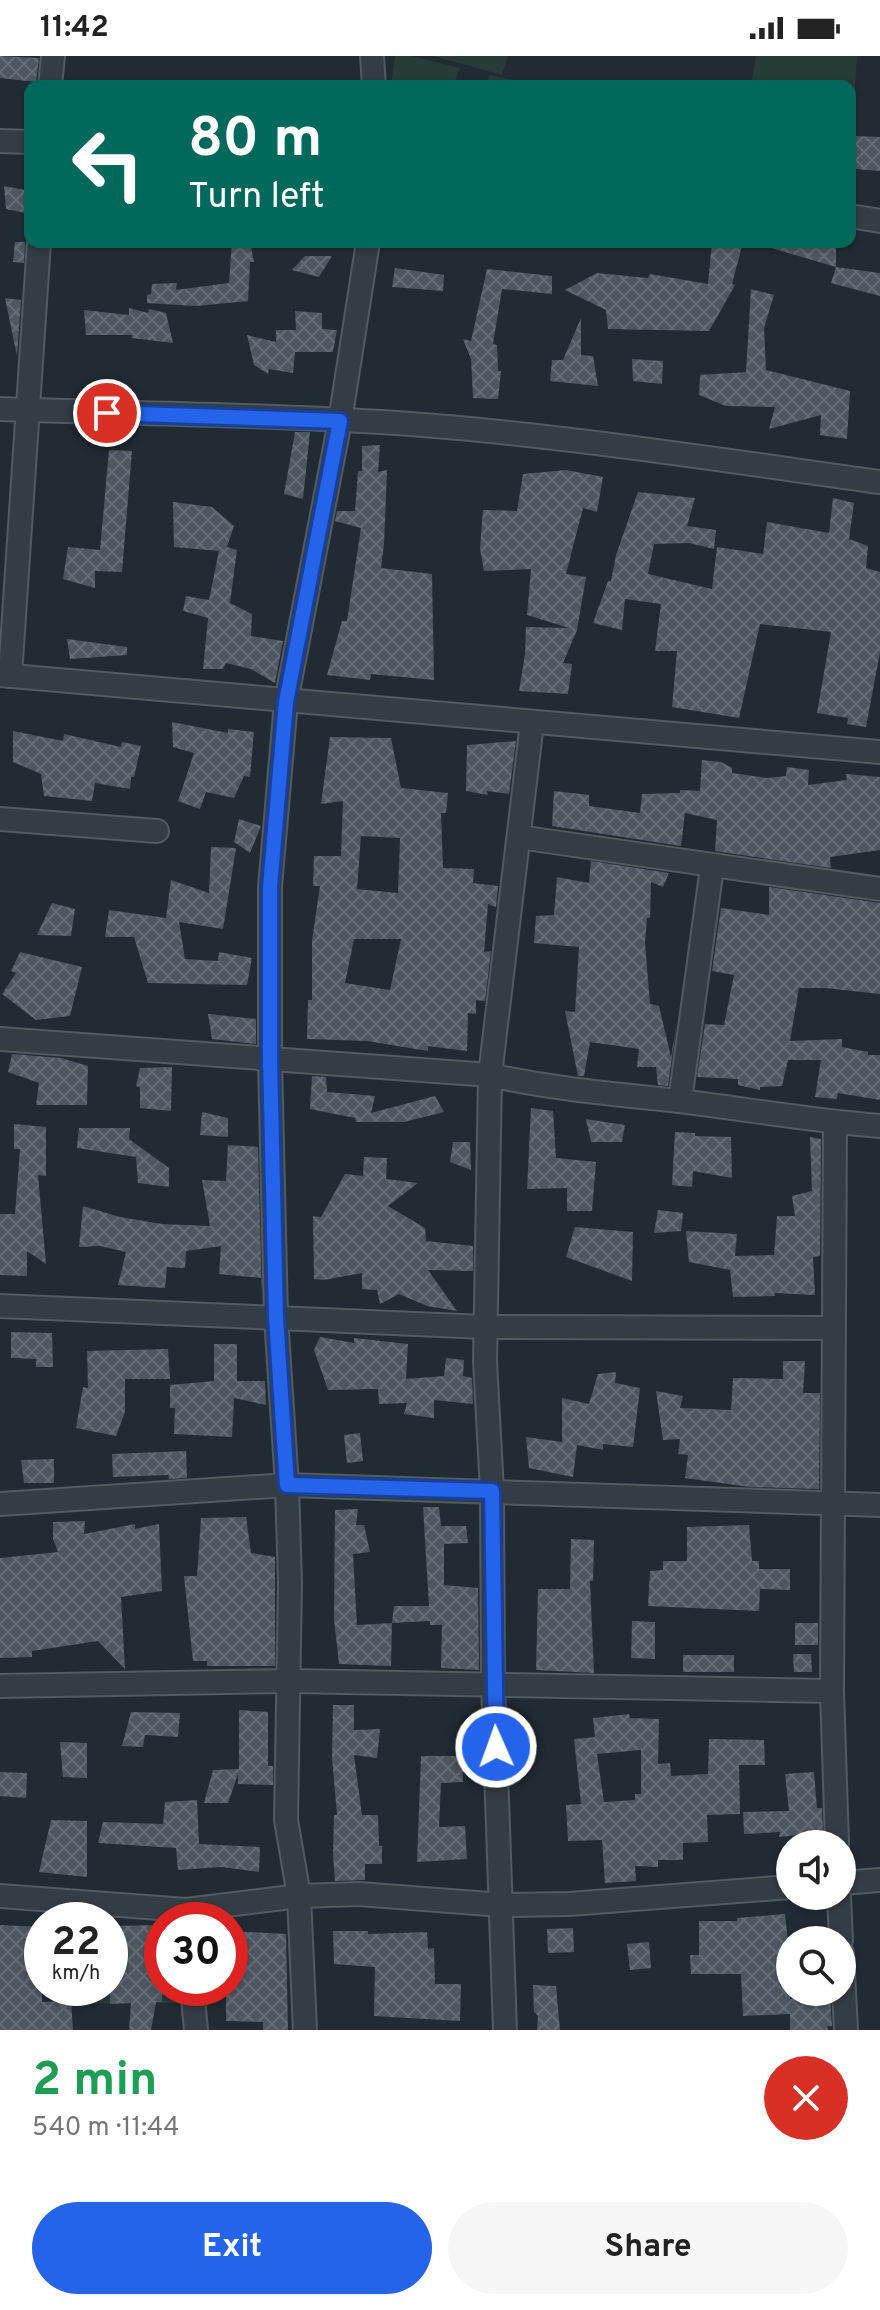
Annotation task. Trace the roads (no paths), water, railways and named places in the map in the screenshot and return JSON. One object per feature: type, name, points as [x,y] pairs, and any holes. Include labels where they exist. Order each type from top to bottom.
[{"type":"street","points":[[51,80],[53,56]]},
{"type":"street","points":[[372,56],[374,80]]},
{"type":"street","points":[[0,141],[24,142]]},
{"type":"street","points":[[856,217],[880,221]]},
{"type":"street","points":[[39,248],[5,676],[880,752]]},
{"type":"street","points":[[305,2030],[299,1896],[286,1820],[290,1681],[287,1485],[276,1317],[270,887],[286,702],[340,421],[367,248]]},
{"type":"street","points":[[0,409],[340,421],[488,431],[880,482]]},
{"type":"street","points":[[505,2030],[485,1327],[490,1075],[532,723]]},
{"type":"street","points":[[0,819],[157,831]]},
{"type":"street","points":[[519,837],[880,889]]},
{"type":"street","points":[[680,1101],[712,867]]},
{"type":"street","points":[[0,1039],[490,1075],[540,1086],[880,1126]]},
{"type":"street","points":[[835,1123],[832,1691],[837,1830]]},
{"type":"street","points":[[0,1306],[485,1327],[833,1328]]},
{"type":"street","points":[[0,1504],[287,1485],[880,1505]]},
{"type":"street","points":[[0,1686],[290,1681],[832,1691]]},
{"type":"street","points":[[856,1882],[880,1880]]},
{"type":"street","points":[[248,1905],[299,1896],[359,1894],[502,1905],[569,1904],[776,1888]]},
{"type":"street","points":[[0,1896],[144,1911]]},
{"type":"street","points":[[194,2006],[196,2030]]},
{"type":"street","points":[[845,2006],[846,2030]]}]
